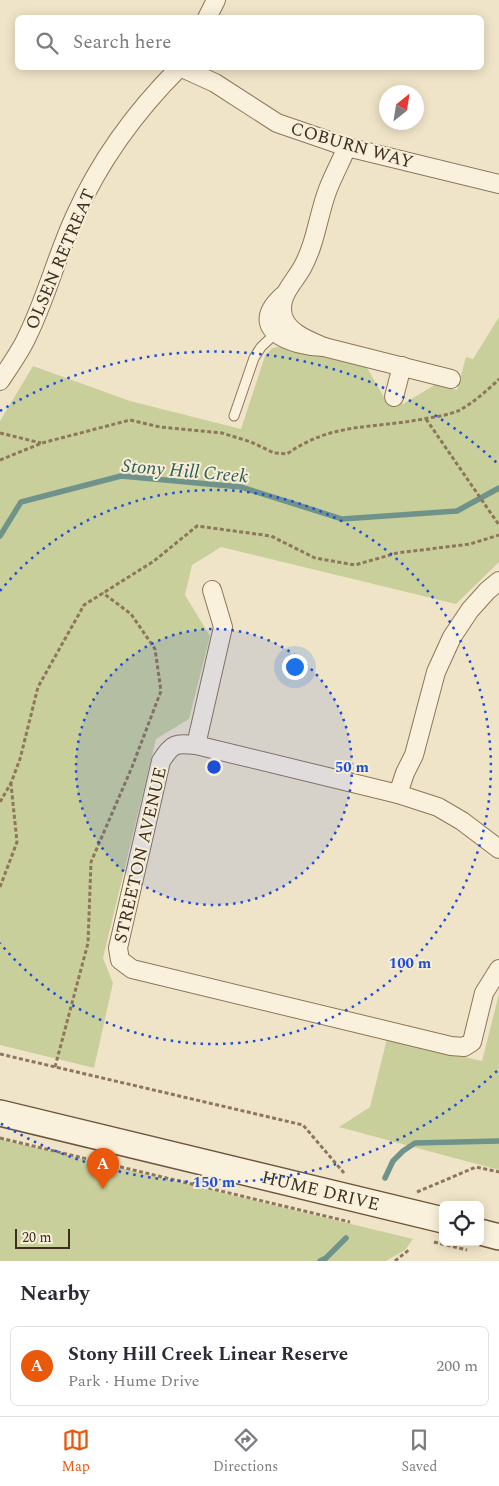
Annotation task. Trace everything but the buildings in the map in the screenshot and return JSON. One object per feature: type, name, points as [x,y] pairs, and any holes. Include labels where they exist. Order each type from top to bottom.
[{"type":"street","points":[[208,15],[216,0]]},
{"type":"street","name":"OLSEN RETREAT","points":[[0,381],[24,342],[75,216],[102,165],[124,130],[178,70]]},
{"type":"street","name":"COBURN WAY","points":[[185,70],[215,83],[278,123],[340,144],[499,184]]},
{"type":"street","name":"COBURN WAY","points":[[201,70],[215,83]]},
{"type":"street","points":[[340,144],[312,247],[302,268],[285,294],[282,303],[281,329],[324,347],[451,378]]},
{"type":"street","points":[[394,398],[402,366]]},
{"type":"street","points":[[404,796],[405,773],[414,755],[436,672],[452,636],[470,610],[499,581]]},
{"type":"street","points":[[196,745],[223,627],[212,590]]},
{"type":"street","name":"STREETON AVENUE","points":[[499,849],[462,821],[438,807],[404,796],[196,745],[179,743],[169,749],[161,761],[118,948],[120,960],[132,969],[451,1046],[464,1047],[472,1042],[484,993],[499,969]]},
{"type":"street","name":"HUME DRIVE","points":[[0,1113],[438,1225]]},
{"type":"street","points":[[484,1227],[499,1230]]},
{"type":"street","points":[[484,1240],[499,1237]]},
{"type":"lane","points":[[234,416],[254,358],[261,347],[281,329]]},
{"type":"path","points":[[0,460],[42,443],[130,420],[160,428],[222,433],[251,442],[274,453],[287,454],[300,445],[337,430],[426,419],[459,410],[492,386],[499,378]]},
{"type":"path","points":[[426,419],[499,525]]},
{"type":"path","points":[[0,433],[42,443]]},
{"type":"path","points":[[55,1066],[88,943],[91,862],[132,767],[161,691],[155,649],[131,614],[103,593]]},
{"type":"path","points":[[0,887],[18,842],[11,783]]},
{"type":"path","points":[[0,1054],[303,1125],[350,1180]]},
{"type":"path","points":[[0,1138],[354,1223]]},
{"type":"path","points":[[409,1195],[476,1166],[499,1172]]},
{"type":"path","points":[[395,1261],[410,1249]]},
{"type":"green space","points":[[499,317],[499,562],[456,604],[221,547],[192,565],[185,595],[210,636],[189,719],[156,739],[103,958],[113,983],[94,1068],[0,1045],[0,421],[33,366],[130,401],[241,429],[265,356],[272,348],[284,346],[366,366],[385,399],[403,404],[436,384],[457,390],[466,357],[473,359]]},
{"type":"green space","points":[[499,994],[499,1170],[339,1127],[370,1107],[387,1039],[482,1061]]},
{"type":"green space","points":[[0,1139],[413,1239],[405,1250],[386,1261],[0,1261]]},
{"type":"waterway","name":"Stony Hill Creek","points":[[0,536],[21,502],[121,476],[241,487],[342,519],[457,511],[499,488]]},
{"type":"waterway","points":[[385,1178],[393,1161],[415,1143],[499,1141]]},
{"type":"waterway","points":[[320,1261],[326,1258],[346,1238]]},
{"type":"place","name":"Stony Hill Creek Linear Reserve","points":[[103,1189]]}]
